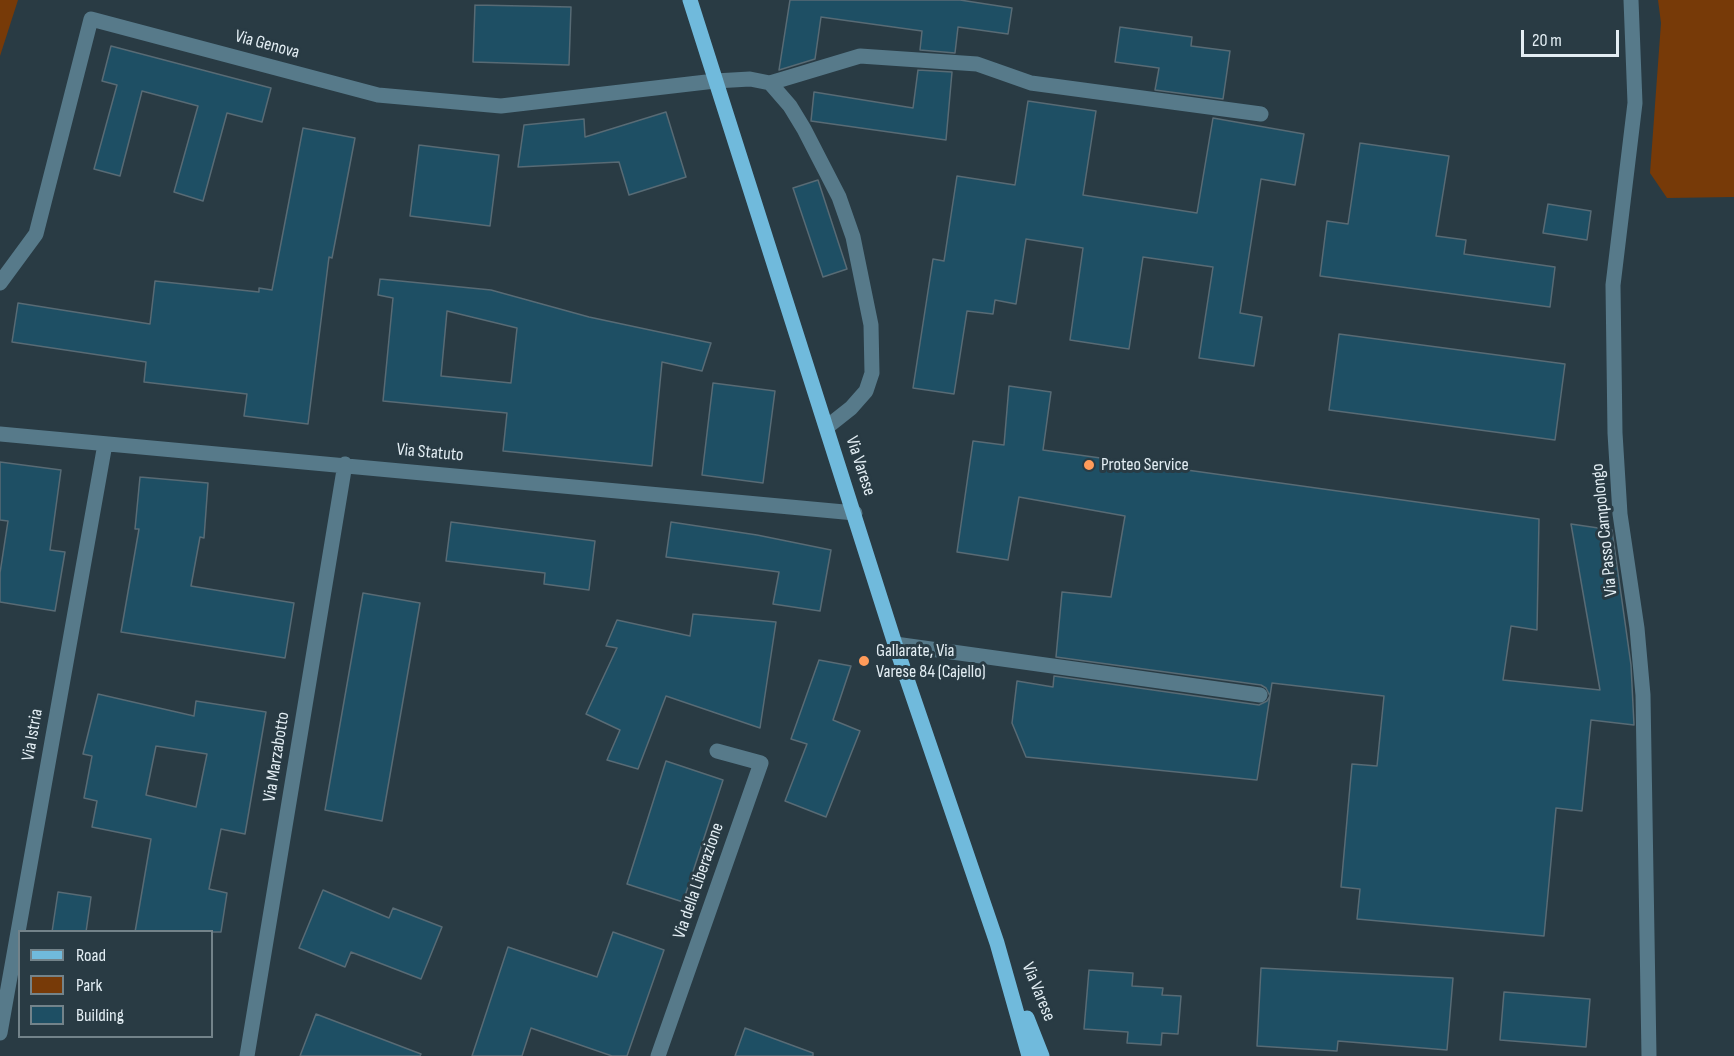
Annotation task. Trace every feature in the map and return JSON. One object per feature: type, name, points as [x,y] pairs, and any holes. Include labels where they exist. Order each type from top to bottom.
[{"type":"main road","name":"Via Varese","points":[[690,0],[895,644],[997,943],[1042,1056]]},
{"type":"main road","name":"Via Varese","points":[[997,943],[1029,1056]]},
{"type":"street","name":"Via Passo Campolongo","points":[[1631,0],[1635,104],[1613,285],[1615,433],[1620,514],[1637,628],[1643,695],[1649,1056]]},
{"type":"street","name":"Via Genova","points":[[0,283],[36,234],[91,19],[378,95],[501,106],[715,81]]},
{"type":"street","points":[[715,81],[750,79],[770,83],[860,56],[977,64],[1031,83],[1261,114]]},
{"type":"street","points":[[770,83],[785,100],[804,129],[838,197],[853,237],[871,325],[872,373],[866,391],[827,427]]},
{"type":"street","name":"Via Statuto","points":[[0,434],[345,464],[855,513]]},
{"type":"street","name":"Via Istria","points":[[18,930],[105,444]]},
{"type":"street","name":"Via Marzabotto","points":[[247,1056],[345,464]]},
{"type":"street","points":[[895,644],[1260,695]]},
{"type":"street","name":"Via della Liberazione","points":[[658,1056],[761,763],[717,750]]},
{"type":"street","name":"Via Istria","points":[[0,1033],[18,932]]},
{"type":"green space","points":[[0,0],[18,0],[0,56]]},
{"type":"green space","points":[[1658,0],[1734,0],[1734,197],[1667,198],[1650,173],[1661,23]]},
{"type":"building","points":[[790,0],[960,0],[1012,8],[1008,34],[958,27],[955,53],[920,50],[922,31],[821,17],[815,59],[779,70]]},
{"type":"building","points":[[475,5],[571,7],[569,65],[473,62]]},
{"type":"building","points":[[1120,27],[1192,37],[1191,46],[1230,51],[1223,99],[1155,90],[1159,68],[1115,62]]},
{"type":"building","points":[[111,46],[271,88],[262,122],[227,113],[203,201],[174,192],[198,106],[142,91],[120,176],[94,169],[117,85],[102,81]]},
{"type":"building","points":[[918,70],[952,72],[946,140],[811,121],[814,92],[913,108]]},
{"type":"building","points":[[1028,101],[1096,111],[1083,195],[1197,213],[1213,118],[1304,134],[1295,185],[1261,179],[1240,313],[1262,317],[1254,366],[1199,358],[1213,267],[1143,257],[1129,349],[1070,340],[1083,248],[1026,239],[1016,304],[995,300],[993,314],[967,311],[954,394],[913,388],[933,259],[944,261],[957,176],[1015,185]]},
{"type":"building","points":[[666,112],[686,177],[629,195],[619,162],[518,167],[524,125],[584,119],[585,137]]},
{"type":"building","points":[[303,128],[355,138],[332,258],[329,257],[308,424],[244,416],[247,394],[144,382],[146,362],[12,342],[18,303],[150,324],[155,281],[259,292],[259,288],[272,290]]},
{"type":"building","points":[[1360,143],[1449,156],[1436,236],[1466,240],[1464,254],[1555,267],[1550,307],[1320,276],[1327,221],[1348,224]]},
{"type":"building","points":[[419,145],[499,155],[490,226],[410,216]]},
{"type":"building","points":[[818,180],[847,269],[823,277],[793,188]]},
{"type":"building","points":[[1548,204],[1591,211],[1587,240],[1543,233]]},
{"type":"building","points":[[380,279],[491,290],[589,317],[711,343],[702,371],[662,362],[652,466],[503,451],[507,413],[383,401],[393,298],[378,295]],"holes":[[[447,311],[517,328],[511,383],[441,376]]]},
{"type":"building","points":[[1339,334],[1565,364],[1555,440],[1329,410]]},
{"type":"building","points":[[713,383],[775,391],[763,483],[702,475]]},
{"type":"building","points":[[1009,386],[1051,392],[1043,450],[1539,519],[1537,630],[1511,626],[1503,680],[1600,690],[1571,524],[1612,530],[1631,665],[1634,725],[1591,720],[1582,811],[1556,808],[1544,936],[1357,919],[1360,889],[1341,887],[1352,764],[1377,766],[1384,696],[1272,683],[1270,696],[1266,688],[1261,685],[1056,657],[1062,592],[1111,597],[1125,516],[1019,497],[1008,560],[957,552],[973,441],[1004,445]]},
{"type":"building","points":[[0,462],[61,470],[50,550],[65,552],[55,611],[0,602],[0,573],[8,521],[0,520]]},
{"type":"building","points":[[140,477],[208,483],[204,538],[200,537],[191,586],[294,603],[285,658],[121,632],[139,529],[135,529]]},
{"type":"building","points":[[451,522],[595,541],[589,590],[544,584],[545,573],[446,561]]},
{"type":"building","points":[[671,522],[757,535],[831,550],[820,611],[773,604],[779,572],[666,557]]},
{"type":"building","points":[[363,593],[420,603],[382,821],[325,810]]},
{"type":"building","points":[[693,614],[776,622],[760,728],[666,696],[638,769],[607,760],[620,730],[586,714],[617,648],[606,646],[617,620],[690,636]]},
{"type":"building","points":[[819,660],[851,666],[833,720],[860,731],[826,817],[785,801],[807,744],[791,739]]},
{"type":"building","points":[[1054,676],[1259,705],[1267,701],[1270,696],[1257,780],[1026,757],[1012,723],[1017,681],[1053,687]]},
{"type":"building","points":[[98,694],[194,716],[196,701],[266,712],[245,834],[221,829],[209,889],[227,893],[221,932],[213,932],[213,930],[135,930],[151,839],[92,827],[97,801],[84,798],[92,756],[83,754]],"holes":[[[156,746],[207,754],[196,807],[146,795]]]},
{"type":"building","points":[[666,761],[723,780],[683,902],[627,884]]},
{"type":"building","points":[[323,890],[389,918],[393,908],[442,927],[421,979],[351,952],[345,967],[299,948]]},
{"type":"building","points":[[58,892],[91,897],[86,930],[52,930]]},
{"type":"building","points":[[613,932],[664,950],[627,1056],[612,1056],[531,1028],[522,1056],[472,1056],[508,947],[597,977]]},
{"type":"building","points":[[1261,968],[1453,978],[1447,1050],[1338,1041],[1337,1051],[1257,1046]]},
{"type":"building","points":[[1089,970],[1133,973],[1132,986],[1163,988],[1162,995],[1181,996],[1178,1034],[1162,1033],[1161,1045],[1127,1043],[1128,1032],[1084,1029]]},
{"type":"building","points":[[1504,992],[1590,999],[1586,1047],[1500,1040]]},
{"type":"building","points":[[316,1014],[421,1054],[420,1056],[300,1056]]},
{"type":"building","points":[[745,1028],[813,1053],[813,1056],[735,1056]]},
{"type":"place","name":"Proteo Service","points":[[1089,465]]},
{"type":"place","name":"Gallarate, Via Varese 84 (Cajello)","points":[[864,661]]}]
